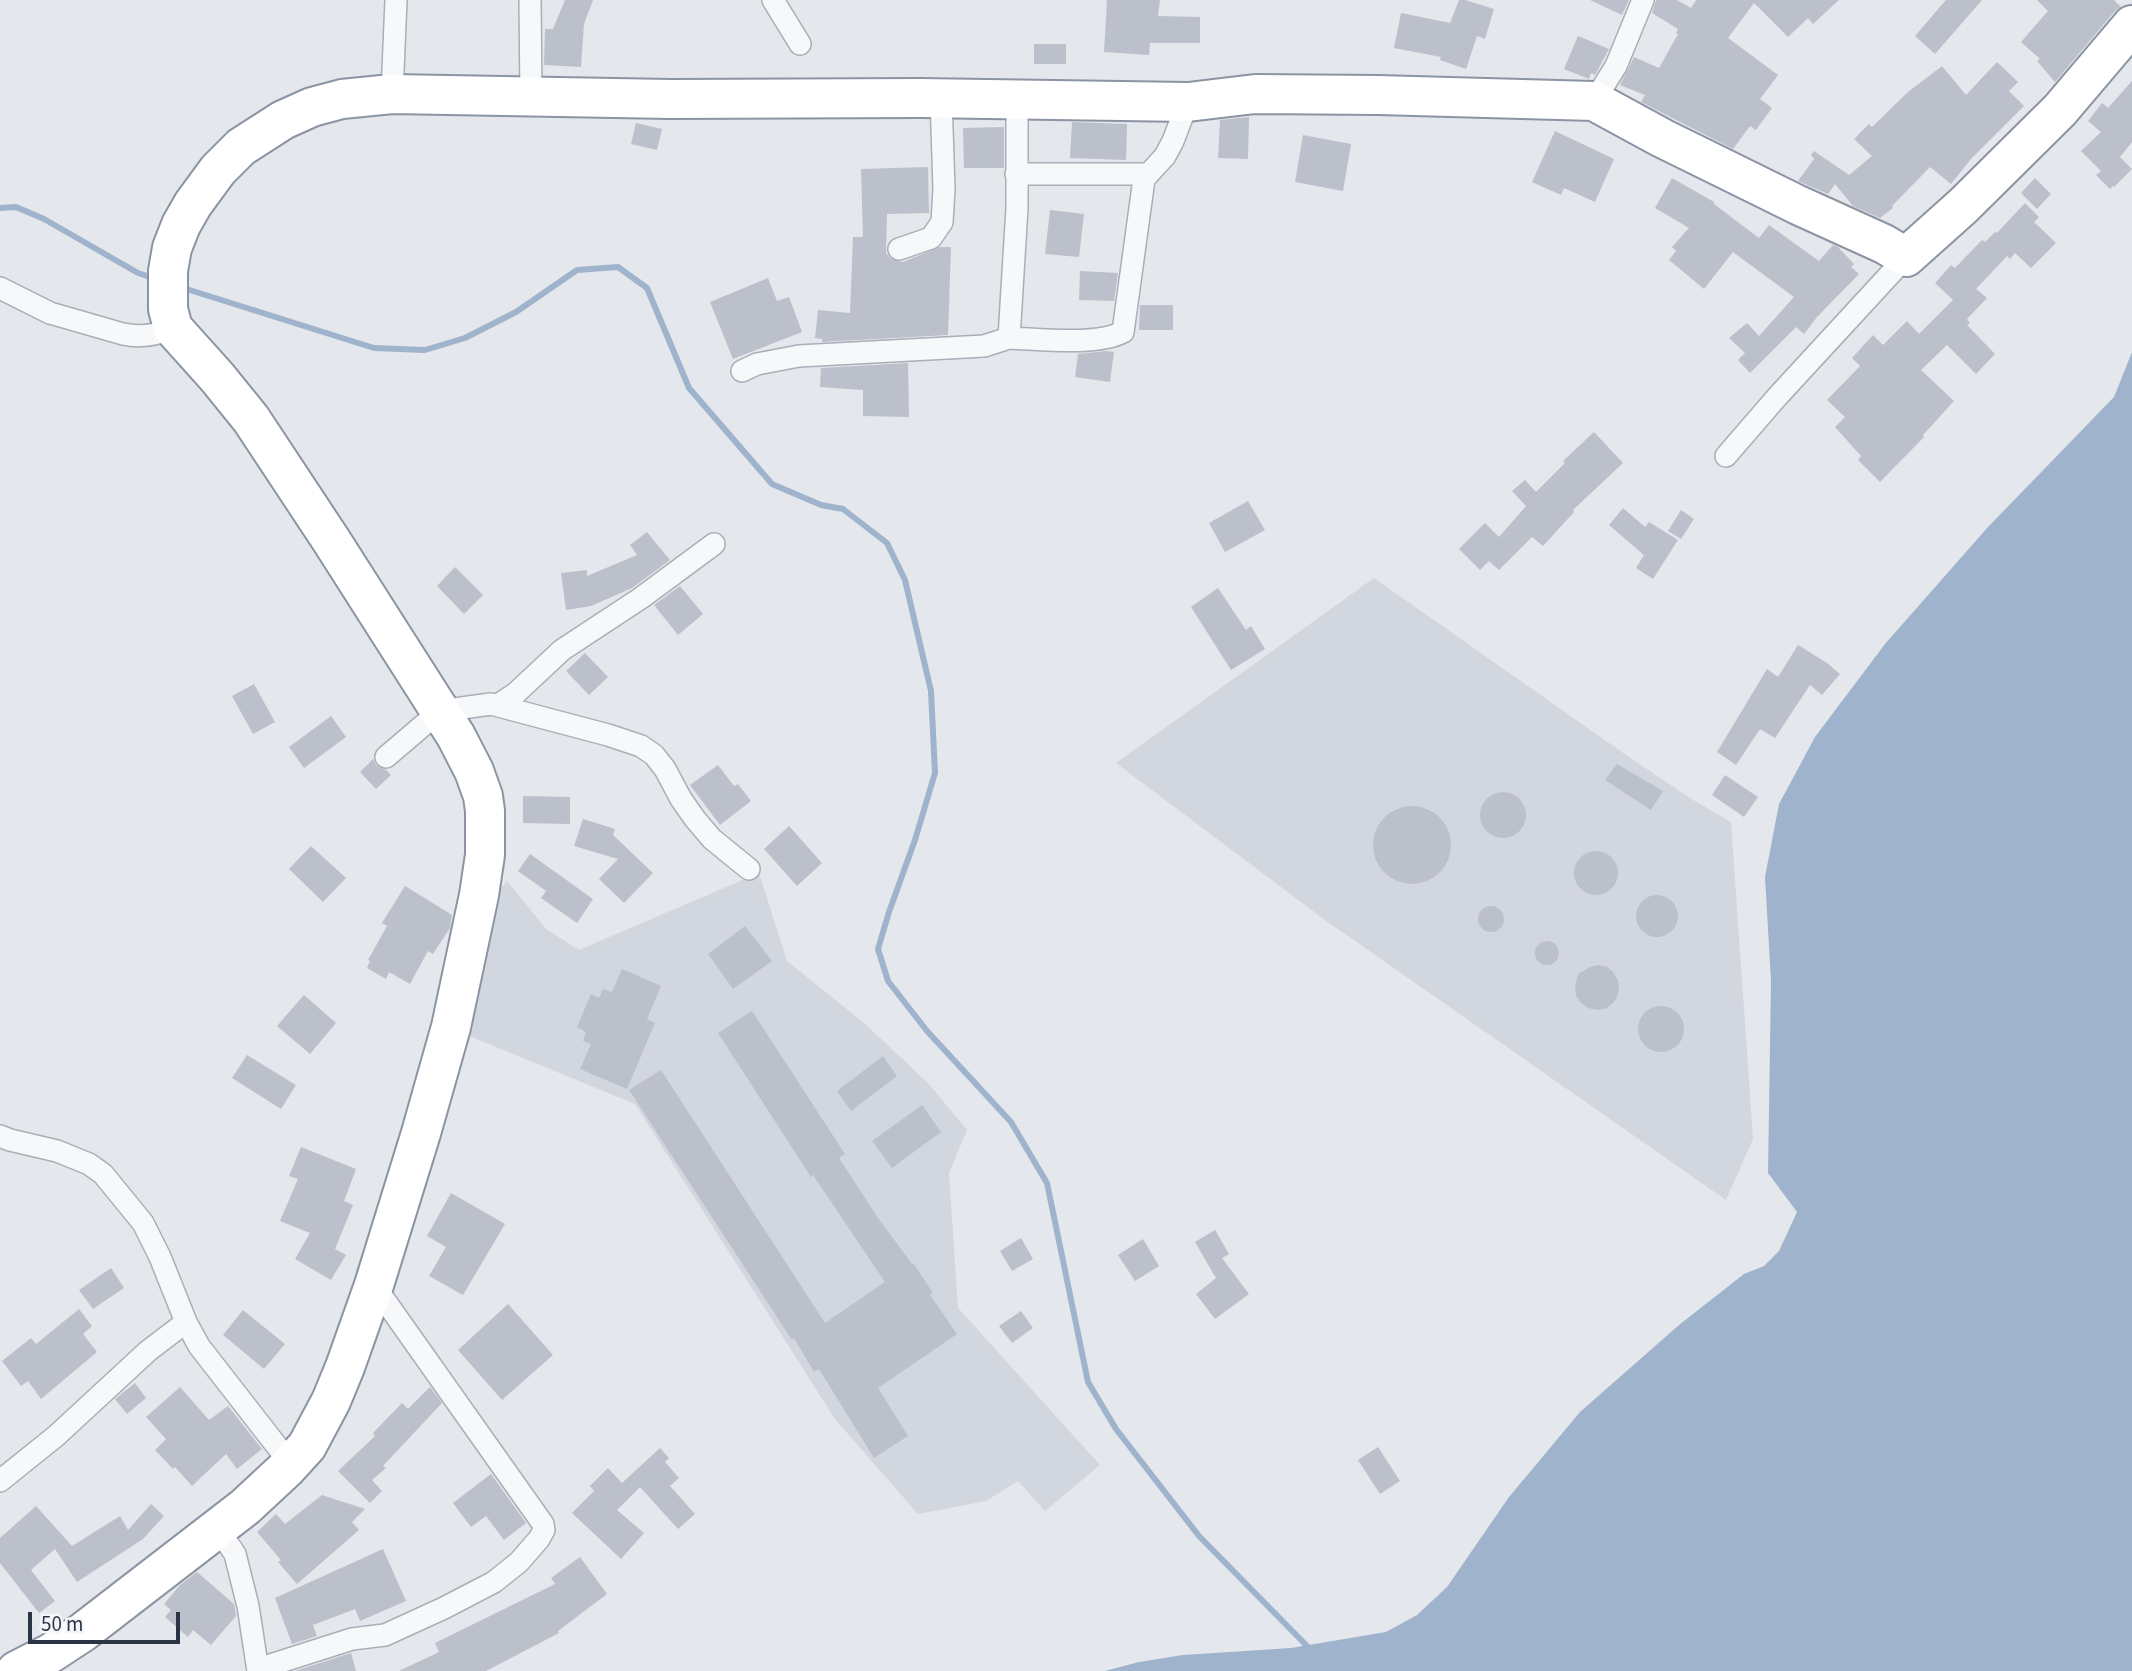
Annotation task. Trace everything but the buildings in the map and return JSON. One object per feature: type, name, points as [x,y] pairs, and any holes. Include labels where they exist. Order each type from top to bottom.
[{"type":"highway","points":[[16,1671],[70,1642],[218,1529],[307,1446],[331,1401],[373,1285],[421,1133],[451,1027],[473,928],[485,855],[483,796],[456,736],[251,419],[170,318],[168,271],[172,248],[181,225],[218,170],[241,147],[283,120],[312,107],[342,99],[392,94],[670,99],[1188,102],[1255,94],[1594,101],[1685,149],[1906,257],[1963,206],[2060,110],[2132,25]]},
{"type":"street","points":[[392,94],[396,0]]},
{"type":"street","points":[[530,0],[531,97]]},
{"type":"street","points":[[773,0],[800,44]]},
{"type":"street","points":[[1594,101],[1616,66],[1643,0]]},
{"type":"street","points":[[899,249],[931,239],[942,222],[944,189],[941,99]]},
{"type":"street","points":[[1009,338],[1017,208],[1017,99]]},
{"type":"street","points":[[742,370],[799,356],[984,346],[1009,338],[1094,340],[1113,337],[1123,332],[1143,186],[1148,174],[1165,156],[1188,102]]},
{"type":"street","points":[[1016,174],[1148,174]]},
{"type":"street","points":[[1726,456],[1906,257]]},
{"type":"street","points":[[0,288],[50,313],[135,337],[149,336],[170,318]]},
{"type":"street","points":[[498,705],[516,693],[562,650],[641,598],[715,544]]},
{"type":"street","points":[[386,757],[440,711],[491,704],[641,746],[654,755],[665,769],[681,799],[712,839],[749,869]]},
{"type":"street","points":[[0,1136],[58,1151],[89,1164],[103,1174],[143,1223],[186,1322],[200,1346],[290,1463]]},
{"type":"street","points":[[218,1529],[234,1554],[248,1606],[258,1670],[352,1639],[385,1635],[444,1608],[494,1583],[519,1562],[539,1539],[544,1530],[543,1524],[373,1285]]},
{"type":"street","points":[[0,1481],[56,1436],[148,1350],[186,1322]]},
{"type":"shaded area","points":[[1374,578],[1626,755],[1731,822],[1753,1139],[1726,1200],[1325,920],[1116,763]]},
{"type":"shaded area","points":[[759,873],[787,961],[864,1023],[928,1083],[967,1130],[949,1173],[958,1308],[1100,1465],[1045,1511],[1018,1481],[986,1501],[918,1514],[835,1419],[635,1104],[467,1035],[498,892],[507,881],[546,929],[579,950]]},
{"type":"water","points":[[2132,352],[2132,1671],[1105,1671],[1183,1655],[1291,1648],[1386,1632],[1417,1615],[1447,1587],[1509,1497],[1580,1412],[1679,1325],[1744,1274],[1764,1266],[1779,1251],[1797,1212],[1768,1173],[1771,981],[1765,877],[1779,804],[1815,737],[1885,644],[1988,527],[2114,397]]},
{"type":"waterway","points":[[0,208],[16,207],[44,219],[138,273],[156,279]]},
{"type":"waterway","points":[[180,287],[374,348],[425,350],[465,338],[516,312],[577,270],[618,267],[647,288],[689,388],[772,484],[821,505],[843,509],[887,543],[905,580],[931,691],[935,773],[878,949],[888,981],[927,1031],[1011,1122],[1047,1183],[1088,1382],[1116,1429],[1199,1536],[1307,1646]]}]
